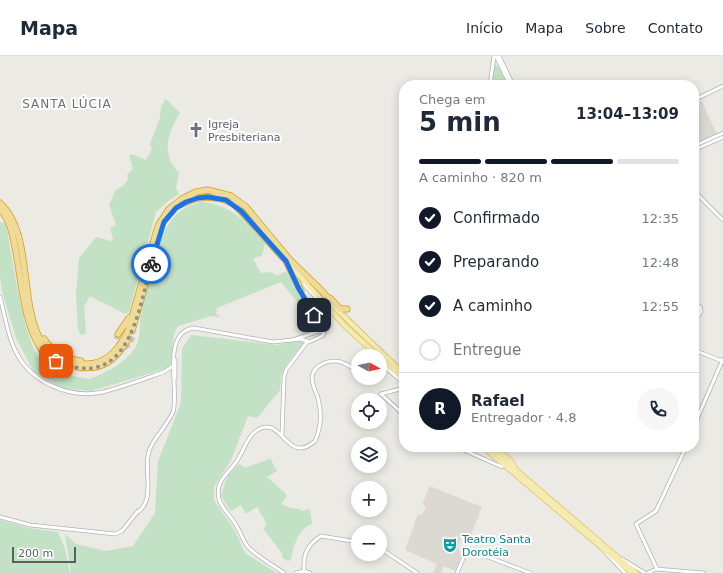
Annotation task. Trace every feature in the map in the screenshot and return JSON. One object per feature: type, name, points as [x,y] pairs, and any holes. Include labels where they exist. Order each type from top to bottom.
[{"type":"highway","points":[[0,200],[10,210],[17,224],[35,330],[47,350],[66,362],[89,364],[104,360],[120,346],[128,331],[158,226],[169,209],[189,196],[208,190],[224,193],[246,206],[256,221],[288,260],[302,293]]},
{"type":"highway","points":[[0,209],[6,215],[12,232],[31,331],[42,349],[56,361],[70,367],[90,368],[102,365],[116,357],[128,340],[144,294],[164,222],[180,205],[198,198],[218,198],[234,204],[288,260],[328,305]]},
{"type":"highway","points":[[0,203],[12,220],[21,254]]},
{"type":"highway","points":[[133,337],[138,323],[144,294]]},
{"type":"highway","points":[[322,297],[331,299],[340,309],[341,315]]},
{"type":"highway","points":[[31,309],[42,336],[50,347],[65,358],[80,361],[98,359],[110,351],[120,341],[135,303]]},
{"type":"highway","points":[[340,309],[347,309]]},
{"type":"highway","points":[[118,334],[129,318]]},
{"type":"main road","points":[[288,260],[308,289],[322,297]]},
{"type":"main road","points":[[288,260],[312,284],[328,305],[370,349]]},
{"type":"main road","points":[[305,284],[312,284]]},
{"type":"main road","points":[[302,293],[305,284]]},
{"type":"main road","points":[[305,284],[322,297]]},
{"type":"main road","points":[[302,293],[304,289],[308,289]]},
{"type":"main road","points":[[328,305],[341,315],[399,369]]},
{"type":"main road","points":[[387,366],[399,375]]},
{"type":"main road","points":[[492,452],[603,550],[632,573]]},
{"type":"main road","points":[[492,452],[636,573]]},
{"type":"street","points":[[496,56],[498,64],[507,80]]},
{"type":"street","points":[[491,80],[492,66],[496,56]]},
{"type":"street","points":[[496,56],[510,80]]},
{"type":"street","points":[[492,66],[498,64],[504,67]]},
{"type":"street","points":[[699,98],[723,86]]},
{"type":"street","points":[[699,144],[723,133]]},
{"type":"street","points":[[699,148],[723,137]]},
{"type":"street","points":[[699,197],[723,220]]},
{"type":"street","points":[[0,517],[30,525],[115,534],[122,531],[142,507],[147,498],[149,452],[173,412],[175,356],[178,338],[185,330],[191,329],[273,342],[312,340],[323,335],[320,325],[302,293]]},
{"type":"street","points":[[0,297],[10,340],[18,355],[29,370],[48,385],[60,390],[90,394],[109,390],[164,372],[175,370]]},
{"type":"street","points":[[699,307],[701,311],[699,315]]},
{"type":"street","points":[[292,340],[304,335],[321,331]]},
{"type":"street","points":[[310,334],[312,340]]},
{"type":"street","points":[[304,335],[306,341]]},
{"type":"street","points":[[282,434],[284,377],[286,370],[306,341]]},
{"type":"street","points":[[699,352],[723,361],[699,415]]},
{"type":"street","points":[[284,573],[248,547],[238,527],[221,504],[218,494],[219,486],[224,476],[238,459],[253,433],[257,430],[267,427],[282,434],[289,444],[299,449],[304,449],[315,441],[321,415],[312,378],[317,366],[326,362],[334,361],[342,362],[351,367]]},
{"type":"street","points":[[387,367],[399,378]]},
{"type":"street","points":[[164,372],[175,370]]},
{"type":"street","points":[[399,389],[381,394],[399,410]]},
{"type":"street","points":[[468,452],[484,459],[507,465]]},
{"type":"street","points":[[484,459],[489,452]]},
{"type":"street","points":[[655,570],[654,563],[636,524],[656,511],[684,452]]},
{"type":"street","points":[[304,571],[306,550],[310,544],[321,536],[351,541]]},
{"type":"street","points":[[457,573],[467,549],[530,573]]},
{"type":"street","points":[[603,550],[625,573]]},
{"type":"street","points":[[387,553],[417,573]]},
{"type":"street","points":[[614,553],[644,573]]},
{"type":"street","points":[[648,573],[655,570],[704,573]]},
{"type":"street","points":[[296,573],[304,571],[310,573]]},
{"type":"shaded area","points":[[699,101],[702,102],[717,134],[699,142]]},
{"type":"shaded area","points":[[430,486],[482,507],[470,537],[462,538],[458,546],[461,557],[455,571],[444,566],[441,573],[433,573],[437,564],[405,550],[418,514],[422,515],[426,507],[422,504]]},
{"type":"green space","points":[[496,65],[499,67],[505,80],[493,80],[494,66]]},
{"type":"green space","points":[[166,99],[180,113],[172,128],[168,144],[170,159],[173,166],[179,173],[176,188],[179,194],[156,212],[129,312],[125,314],[90,296],[84,307],[86,334],[81,335],[78,330],[76,294],[79,258],[96,237],[111,241],[113,240],[110,228],[116,225],[109,205],[115,191],[124,185],[128,179],[127,175],[133,169],[129,156],[132,154],[146,160],[152,149],[150,144],[160,118],[161,106]]},
{"type":"green space","points":[[202,202],[222,207],[238,216],[265,244],[262,255],[253,259],[261,273],[271,272],[277,276],[286,271],[317,324],[316,326],[281,282],[217,308],[216,313],[220,317],[212,316],[178,326],[173,338],[172,359],[168,368],[91,391],[62,388],[34,372],[16,338],[2,291],[0,278],[0,222],[6,224],[23,315],[34,349],[40,359],[55,370],[63,374],[89,379],[119,364],[130,355],[134,349],[139,337],[140,318],[144,299],[160,240],[172,220],[180,212],[190,206]]},
{"type":"green space","points":[[191,335],[277,345],[300,340],[304,343],[286,365],[281,376],[280,390],[257,418],[248,416],[231,460],[214,487],[214,500],[235,531],[245,553],[277,573],[71,573],[65,534],[76,544],[106,551],[133,546],[155,513],[158,461],[181,403],[182,349]]},
{"type":"green space","points":[[270,458],[277,471],[267,477],[287,495],[282,504],[291,508],[300,509],[301,511],[310,509],[312,524],[307,526],[300,534],[295,544],[291,560],[288,561],[281,557],[283,555],[263,528],[266,526],[265,520],[257,507],[246,514],[241,505],[230,511],[221,495],[228,475],[239,464],[245,468]]},
{"type":"green space","points":[[0,520],[29,528],[58,532],[65,549],[70,573],[0,573]]},
{"type":"tunnel","points":[[118,334],[116,340],[125,347],[133,337]]},
{"type":"way so far","points":[[56,361],[70,367],[90,368],[102,365],[116,357],[128,340],[132,331],[151,264]]},
{"type":"place","name":"Igreja Presbiteriana","points":[[196,130]]},
{"type":"place","name":"Teatro Santa Dorotéia","points":[[450,545]]},
{"type":"district","name":"SANTA LÚCIA","points":[[67,104]]},
{"type":"route","points":[[151,264],[164,222],[176,208],[192,199],[198,198],[208,197],[226,200],[234,204],[241,211],[286,261],[298,287],[314,315]]}]
